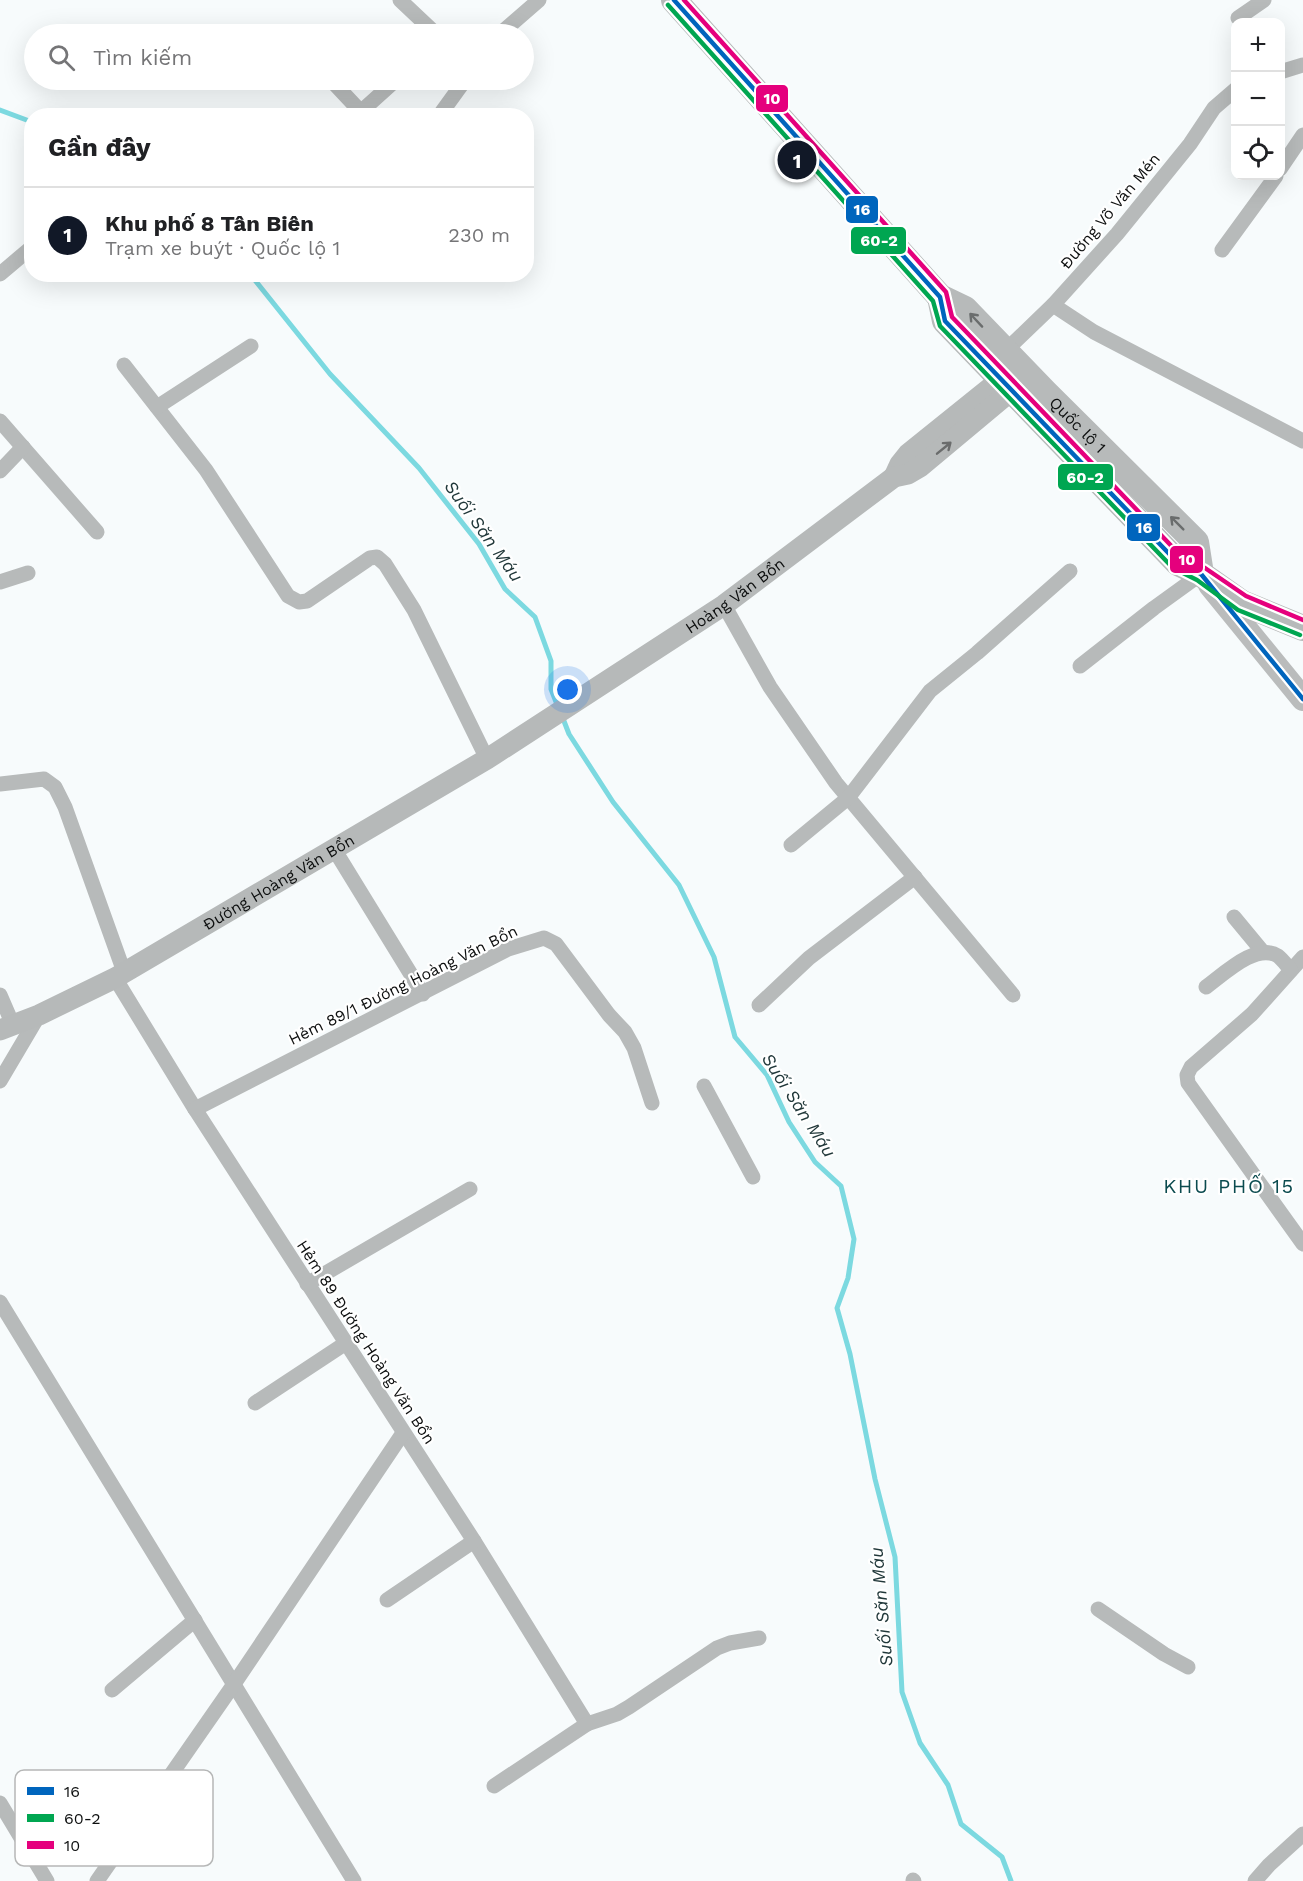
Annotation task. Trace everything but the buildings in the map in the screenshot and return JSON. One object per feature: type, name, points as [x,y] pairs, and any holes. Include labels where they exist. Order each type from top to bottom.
[{"type":"highway","name":"Quốc lộ 1","points":[[674,0],[940,297],[965,309],[1008,372],[1196,542],[1201,574]]},
{"type":"highway","points":[[1201,574],[1242,603],[1303,628]]},
{"type":"main road","name":"Hoàng Văn Bổn","points":[[551,719],[723,605],[894,477],[908,474],[920,467],[1008,372]]},
{"type":"main road","points":[[1201,574],[1303,698]]},
{"type":"main road","name":"Đường Hoàng Văn Bổn","points":[[6,1028],[120,975],[551,719]]},
{"type":"street","points":[[400,0],[425,24]]},
{"type":"street","points":[[511,24],[539,0]]},
{"type":"street","points":[[1238,18],[1264,0]]},
{"type":"street","points":[[1285,71],[1303,65]]},
{"type":"street","points":[[339,90],[354,108]]},
{"type":"street","points":[[366,108],[385,90]]},
{"type":"street","points":[[445,108],[458,90]]},
{"type":"street","name":"Đường Võ Văn Mén","points":[[1008,372],[1053,305],[1117,234],[1190,144],[1214,108],[1231,93]]},
{"type":"street","points":[[1285,163],[1303,135]]},
{"type":"street","points":[[1222,250],[1273,180]]},
{"type":"street","points":[[0,274],[24,254]]},
{"type":"street","points":[[1053,305],[1094,332],[1303,441]]},
{"type":"street","points":[[157,407],[251,346]]},
{"type":"street","points":[[124,365],[206,470],[288,596],[299,602],[307,601],[370,558],[377,557],[385,564],[414,610],[487,759]]},
{"type":"street","points":[[0,421],[97,532]]},
{"type":"street","points":[[0,471],[24,447]]},
{"type":"street","points":[[791,845],[848,798],[930,691],[1070,571]]},
{"type":"street","points":[[0,582],[28,573]]},
{"type":"street","points":[[1080,666],[1201,574]]},
{"type":"street","points":[[723,605],[770,687],[836,783],[1013,995]]},
{"type":"street","name":"Hẻm 89 Đường Hoàng Văn Bổn","points":[[0,784],[44,778],[55,787],[65,807],[120,975],[195,1109],[474,1541],[587,1725]]},
{"type":"street","points":[[334,849],[423,994]]},
{"type":"street","points":[[759,1005],[809,958],[915,877]]},
{"type":"street","points":[[1234,916],[1263,952]]},
{"type":"street","name":"Hẻm 89/1 Đường Hoàng Văn Bổn","points":[[195,1109],[508,950],[544,938],[556,944],[609,1015],[625,1032],[634,1048],[652,1103]]},
{"type":"street","points":[[1206,987],[1251,955],[1263,952],[1278,956],[1291,970]]},
{"type":"street","points":[[1303,957],[1252,1014],[1191,1067],[1187,1076],[1188,1083],[1303,1244]]},
{"type":"street","points":[[0,995],[6,1028]]},
{"type":"street","points":[[0,1081],[39,1014]]},
{"type":"street","points":[[704,1086],[753,1176]]},
{"type":"street","points":[[307,1284],[470,1189]]},
{"type":"street","points":[[0,1302],[354,1881]]},
{"type":"street","points":[[255,1403],[346,1343]]},
{"type":"street","points":[[174,1770],[403,1433]]},
{"type":"street","points":[[387,1600],[474,1541]]},
{"type":"street","points":[[1098,1609],[1164,1654],[1188,1667]]},
{"type":"street","points":[[112,1690],[195,1620]]},
{"type":"street","points":[[494,1786],[587,1725],[617,1714],[717,1648],[730,1643],[759,1638]]},
{"type":"street","points":[[0,1803],[15,1828]]},
{"type":"street","points":[[1255,1881],[1303,1834]]},
{"type":"street","points":[[38,1866],[47,1881]]},
{"type":"street","points":[[97,1881],[107,1866]]},
{"type":"waterway","name":"Suối Săn Máu","points":[[0,110],[24,119]]},
{"type":"waterway","name":"Suối Săn Máu","points":[[256,282],[330,374],[419,468],[479,544],[505,589],[535,617],[551,661],[551,689],[558,707]]},
{"type":"waterway","name":"Suối Săn Máu","points":[[562,716],[569,734],[613,802],[679,885],[714,957],[735,1037],[767,1075],[789,1122],[815,1162],[841,1186],[854,1239],[848,1278],[837,1308],[850,1354],[875,1479],[895,1557],[902,1692],[920,1743],[948,1785],[961,1824],[1002,1857],[1011,1881]]},
{"type":"transit line","name":"16","points":[[674,0],[940,297],[945,321],[1178,563],[1201,574],[1303,699]]},
{"type":"transit line","name":"10","points":[[684,0],[946,292],[952,317],[1182,557],[1205,568],[1246,596],[1303,620]]},
{"type":"transit line","name":"60-2","points":[[668,5],[933,301],[940,326],[1173,568],[1197,580],[1238,610],[1300,635]]},
{"type":"place","name":"Khu phố 8 Tân Biên","points":[[797,160]]},
{"type":"district","name":"KHU PHỐ 15","points":[[1229,1186]]}]
